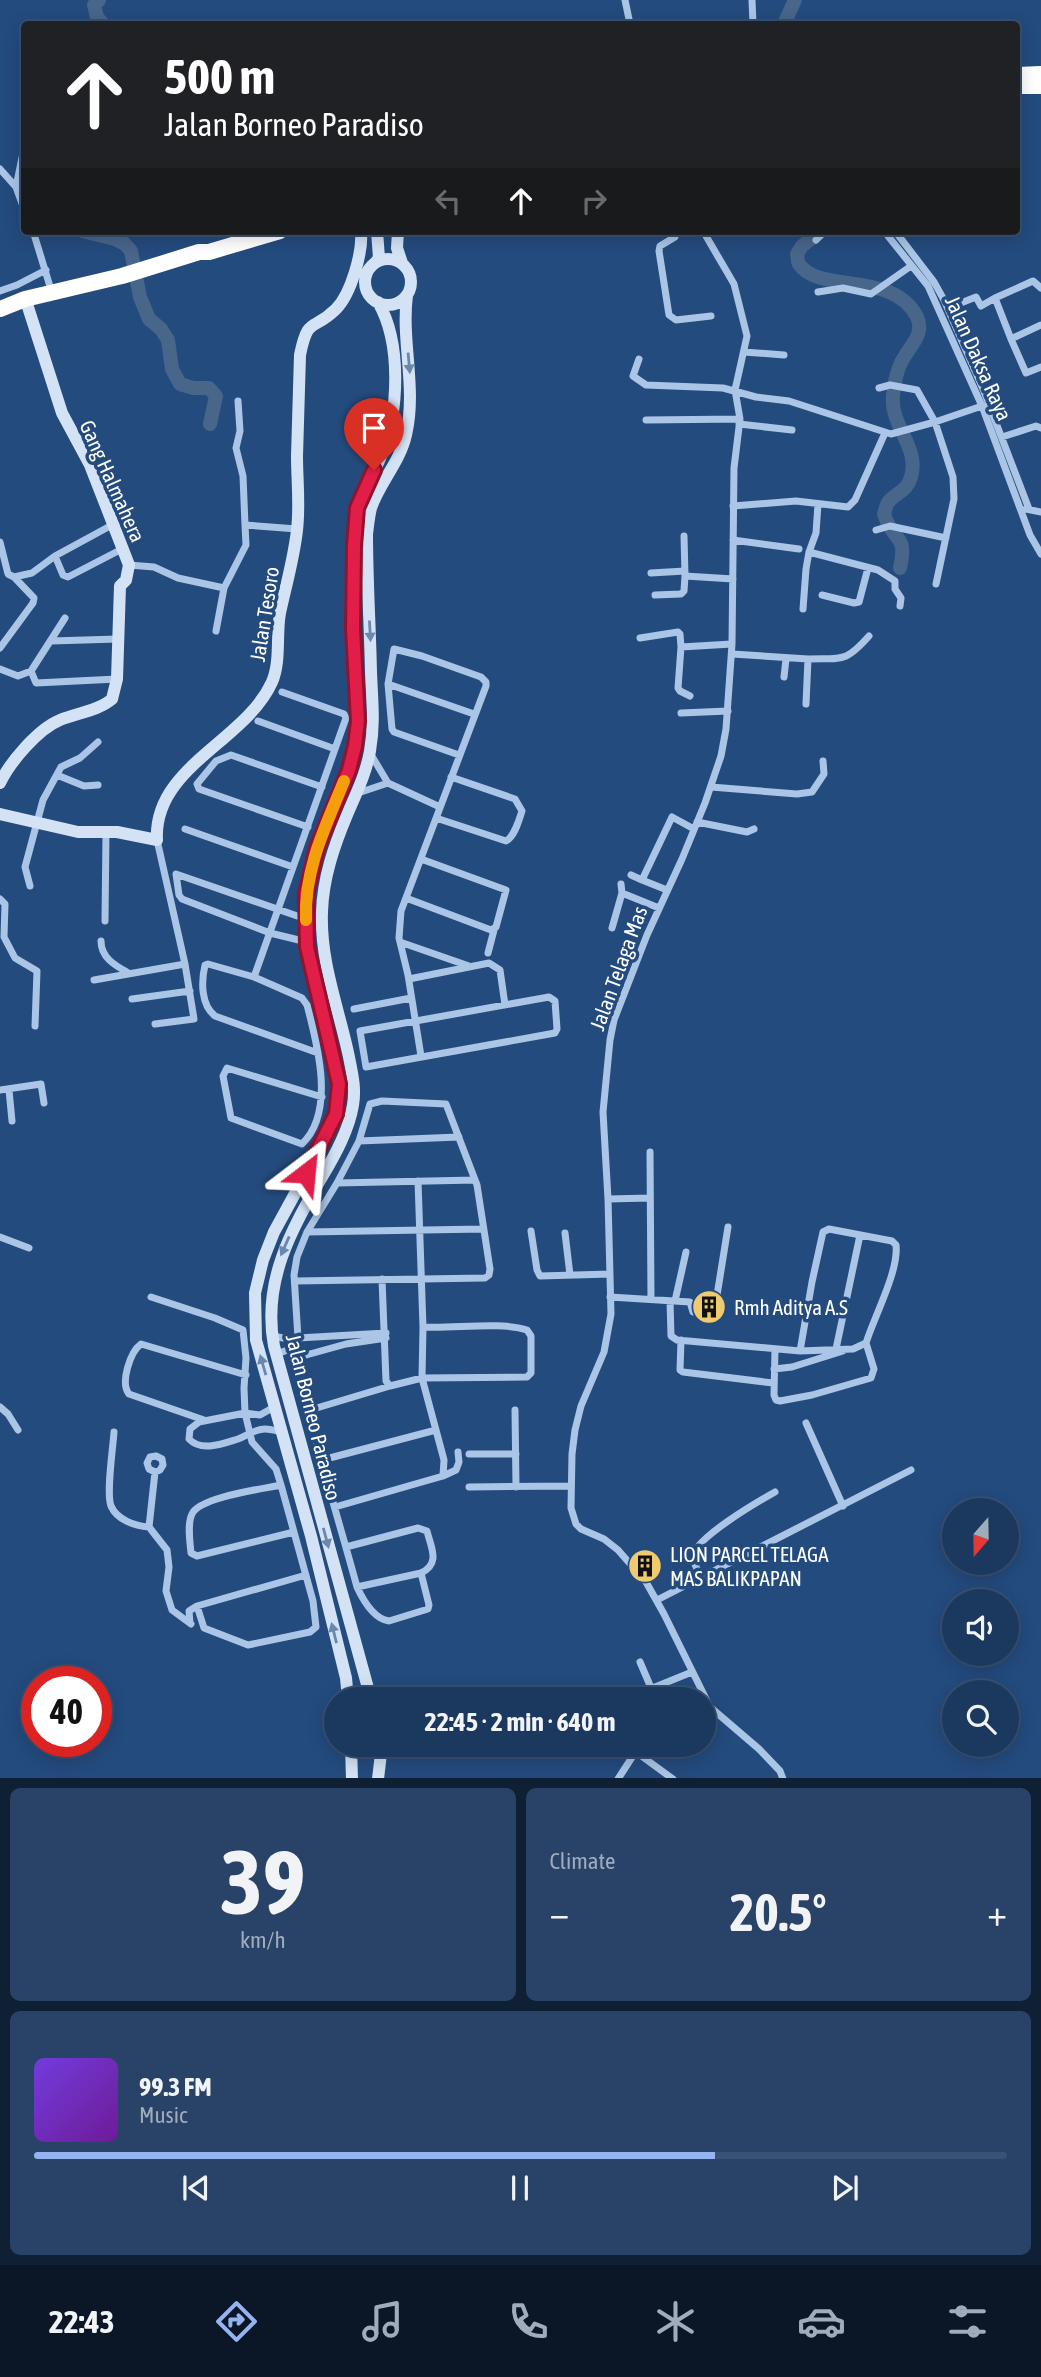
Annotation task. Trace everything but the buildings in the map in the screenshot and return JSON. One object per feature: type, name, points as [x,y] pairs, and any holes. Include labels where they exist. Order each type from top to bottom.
[{"type":"highway","points":[[1020,75],[1041,74]]},
{"type":"highway","points":[[1020,86],[1041,86]]},
{"type":"highway","points":[[13,306],[83,296],[199,252],[209,252],[266,235]]},
{"type":"highway","points":[[13,306],[25,299],[123,280]]},
{"type":"street","points":[[625,0],[629,21]]},
{"type":"street","points":[[752,0],[753,21]]},
{"type":"street","points":[[16,187],[21,163]]},
{"type":"street","points":[[0,169],[16,187],[21,201]]},
{"type":"street","points":[[34,235],[52,293]]},
{"type":"street","name":"Jalan Tesoro","points":[[155,1024],[194,1019],[185,964],[157,839],[162,804],[170,790],[251,713],[267,692],[273,678],[280,614],[297,529],[300,377],[304,337],[309,326],[337,308],[358,260],[361,235]]},
{"type":"street","points":[[377,235],[379,258],[366,276],[365,284],[372,298],[378,302],[393,304],[407,295],[410,289],[410,275],[401,263],[397,248],[398,235]]},
{"type":"street","points":[[675,235],[660,246],[659,251],[668,315],[676,320],[711,316]]},
{"type":"street","name":"Jalan Telaga Mas","points":[[706,235],[734,284],[747,336],[735,390],[740,422],[734,468],[732,654],[728,711],[721,756],[710,787],[614,1020],[610,1040],[603,1112],[608,1199],[609,1329],[604,1352],[581,1406],[575,1430],[571,1508],[581,1530],[604,1539],[624,1556],[646,1582],[710,1707],[759,1749],[780,1771],[783,1778]]},
{"type":"street","points":[[816,240],[821,235]]},
{"type":"street","name":"Jalan Daksa Raya","points":[[887,235],[928,286],[1025,510]]},
{"type":"street","name":"Jalan Daksa Raya","points":[[898,235],[934,282],[948,308],[1002,437],[1025,510]]},
{"type":"street","points":[[375,263],[385,259],[401,263]]},
{"type":"street","points":[[818,292],[843,288],[871,294],[911,266]]},
{"type":"street","points":[[0,291],[46,270]]},
{"type":"street","points":[[948,308],[976,297],[981,306],[1033,281],[1041,289]]},
{"type":"street","name":"Jalan Borneo Paradiso","points":[[368,1687],[272,1336],[272,1292],[281,1254],[298,1218],[332,1160],[353,1106],[352,1076],[326,966],[322,910],[328,866],[347,813],[358,793],[370,753],[375,719],[367,534],[371,508],[394,467],[407,434],[411,400],[404,323],[407,295]]},
{"type":"street","points":[[995,298],[1026,373],[1041,366]]},
{"type":"street","points":[[347,1687],[283,1432],[256,1340],[255,1293],[263,1260],[274,1232],[327,1135],[336,1114],[339,1097],[339,1084],[307,942],[306,894],[317,848],[349,770],[355,746],[358,721],[353,629],[353,549],[357,508],[381,455],[393,412],[395,377],[387,318],[378,302]]},
{"type":"street","name":"Gang Halmahera","points":[[13,306],[62,413],[90,465],[129,565],[126,580],[120,586],[117,679]]},
{"type":"street","points":[[1011,339],[1041,325]]},
{"type":"street","points":[[744,352],[785,355]]},
{"type":"street","points":[[639,359],[632,376],[646,384],[735,390],[756,397],[789,401],[888,433],[935,422],[982,406]]},
{"type":"street","points":[[879,388],[890,384],[917,390],[935,422],[953,477],[954,499],[936,584]]},
{"type":"street","points":[[216,631],[224,588],[246,545],[243,476],[236,448],[240,431],[237,401]]},
{"type":"street","points":[[646,420],[740,422],[792,430]]},
{"type":"street","points":[[1002,437],[1035,426],[1041,428]]},
{"type":"street","points":[[733,506],[796,501],[843,508],[851,505],[888,433]]},
{"type":"street","points":[[803,609],[809,552],[816,533],[818,504]]},
{"type":"street","points":[[1041,512],[1025,510],[1030,535],[1041,554]]},
{"type":"street","points":[[13,577],[32,573],[54,556],[112,524]]},
{"type":"street","points":[[246,525],[297,529]]},
{"type":"street","points":[[878,529],[890,526],[946,538]]},
{"type":"street","points":[[655,595],[681,594],[684,591],[684,536]]},
{"type":"street","points":[[733,540],[799,549]]},
{"type":"street","points":[[0,542],[8,574],[34,598],[0,648]]},
{"type":"street","points":[[54,556],[63,575],[68,577],[122,549]]},
{"type":"street","points":[[809,552],[878,570],[895,581],[901,606]]},
{"type":"street","points":[[129,565],[154,567],[178,578],[224,588]]},
{"type":"street","points":[[822,595],[859,602],[868,568]]},
{"type":"street","points":[[651,573],[685,573],[733,579]]},
{"type":"street","points":[[0,669],[18,676],[31,671],[65,618]]},
{"type":"street","points":[[640,638],[678,632],[681,634],[678,688],[690,696]]},
{"type":"street","points":[[732,654],[786,659],[848,657],[869,636]]},
{"type":"street","points":[[51,641],[118,639]]},
{"type":"street","points":[[681,647],[732,644]]},
{"type":"street","points":[[421,1056],[400,942],[401,911],[486,686],[484,679],[422,656],[394,649],[388,684],[391,726],[394,732],[459,755]]},
{"type":"street","points":[[784,677],[786,659]]},
{"type":"street","points":[[806,704],[808,659]]},
{"type":"street","points":[[0,783],[11,765],[42,731],[58,721],[99,707],[112,699],[117,679],[36,683],[31,671]]},
{"type":"street","points":[[388,684],[474,714]]},
{"type":"street","points":[[254,977],[345,721],[344,714],[282,692]]},
{"type":"street","points":[[681,713],[728,711]]},
{"type":"street","points":[[258,721],[335,749]]},
{"type":"street","points":[[30,886],[25,867],[43,800],[61,767],[80,758],[98,742]]},
{"type":"street","points":[[370,753],[388,783],[440,807]]},
{"type":"street","points":[[308,827],[199,789],[197,784],[216,761],[231,755],[322,787]]},
{"type":"street","points":[[710,787],[797,794],[812,792],[824,774],[823,761]]},
{"type":"street","points":[[58,775],[84,786],[98,786]]},
{"type":"street","points":[[436,818],[506,841],[510,839],[520,818],[522,811],[515,799],[452,777]]},
{"type":"street","points":[[358,793],[388,783]]},
{"type":"street","points":[[0,814],[78,832],[106,831],[157,839]]},
{"type":"street","points":[[642,880],[673,815],[696,825],[747,832],[754,829]]},
{"type":"street","points":[[185,829],[293,867]]},
{"type":"street","points":[[105,921],[106,831]]},
{"type":"street","points":[[421,859],[506,890],[488,953]]},
{"type":"street","points":[[306,919],[176,874],[182,899],[270,933],[307,942]]},
{"type":"street","points":[[631,875],[667,890]]},
{"type":"street","points":[[309,881],[326,883]]},
{"type":"street","points":[[612,928],[621,888],[659,908]]},
{"type":"street","points":[[406,898],[494,930]]},
{"type":"street","points":[[0,899],[5,904],[4,937],[15,958],[37,971],[35,1026]]},
{"type":"street","points":[[101,941],[105,956],[127,973]]},
{"type":"street","points":[[400,942],[471,967]]},
{"type":"street","points":[[408,979],[489,963],[500,970],[505,1005]]},
{"type":"street","points":[[94,980],[185,964]]},
{"type":"street","points":[[318,1053],[215,1016],[207,1009],[204,1000],[205,965],[254,977],[302,998],[307,1005],[318,1053],[322,1097],[309,1138],[302,1144],[234,1120],[229,1113],[224,1071],[227,1069],[322,1097]]},
{"type":"street","points":[[132,999],[190,991]]},
{"type":"street","points":[[552,997],[555,1001],[556,1031],[366,1067],[360,1031],[505,1005],[552,997]]},
{"type":"street","points":[[354,1009],[411,998]]},
{"type":"street","points":[[12,1121],[4,1090],[41,1084],[44,1102]]},
{"type":"street","points":[[295,1282],[485,1278],[489,1275],[475,1180],[446,1104],[382,1101],[370,1104],[359,1141],[307,1232],[297,1257],[295,1282],[302,1385],[357,1587],[362,1598],[378,1616],[389,1621],[428,1609],[421,1573]]},
{"type":"street","points":[[359,1141],[459,1137]]},
{"type":"street","points":[[650,1152],[650,1299]]},
{"type":"street","points":[[337,1183],[475,1180]]},
{"type":"street","points":[[418,1181],[422,1378],[444,1460],[443,1476]]},
{"type":"street","points":[[608,1199],[650,1198]]},
{"type":"street","points":[[284,1212],[298,1218]]},
{"type":"street","points":[[610,1297],[690,1302],[693,1312],[714,1314],[728,1227]]},
{"type":"street","points":[[307,1232],[483,1229]]},
{"type":"street","points":[[775,1349],[774,1395],[780,1401],[872,1378],[874,1368],[866,1343],[893,1269],[896,1248],[892,1241],[829,1229],[823,1232],[800,1351]]},
{"type":"street","points":[[531,1231],[539,1275],[610,1274]]},
{"type":"street","points":[[565,1233],[570,1275]]},
{"type":"street","points":[[836,1349],[860,1235]]},
{"type":"street","points":[[0,1237],[29,1248]]},
{"type":"street","points":[[686,1252],[673,1301],[671,1336],[681,1340],[800,1351],[847,1350]]},
{"type":"street","points":[[382,1279],[386,1381],[390,1386]]},
{"type":"street","points":[[151,1297],[243,1330],[245,1413],[252,1442],[276,1469],[306,1575],[316,1627],[310,1632],[248,1645],[191,1624],[172,1610],[166,1591],[169,1567],[167,1550],[149,1527],[155,1472]]},
{"type":"street","points":[[310,1410],[422,1378],[527,1377],[531,1373],[531,1336],[527,1329],[505,1326],[449,1329],[423,1327]]},
{"type":"street","points":[[272,1336],[288,1339],[386,1335]]},
{"type":"street","points":[[277,1354],[290,1349],[299,1353],[386,1335]]},
{"type":"street","points":[[681,1340],[680,1370],[683,1372],[773,1383]]},
{"type":"street","points":[[774,1369],[792,1367],[866,1343]]},
{"type":"street","points":[[205,1420],[129,1394],[125,1390],[135,1348],[141,1344],[246,1375]]},
{"type":"street","points":[[276,1406],[260,1415],[245,1413],[199,1422],[190,1429],[189,1439],[195,1445],[205,1447],[265,1429],[283,1432]]},
{"type":"street","points":[[0,1407],[18,1430]]},
{"type":"street","points":[[515,1410],[516,1486]]},
{"type":"street","points":[[260,1415],[265,1429]]},
{"type":"street","points":[[806,1423],[843,1506]]},
{"type":"street","points":[[322,1460],[436,1430]]},
{"type":"street","points":[[114,1432],[109,1490],[111,1507],[136,1526],[149,1527]]},
{"type":"street","points":[[335,1507],[443,1476],[456,1470],[458,1452]]},
{"type":"street","points":[[469,1454],[516,1454]]},
{"type":"street","points":[[293,1472],[307,1468]]},
{"type":"street","points":[[657,1600],[911,1470]]},
{"type":"street","points":[[281,1485],[197,1506],[190,1516],[191,1553],[197,1556],[294,1532]]},
{"type":"street","points":[[469,1487],[571,1486]]},
{"type":"street","points":[[702,1577],[694,1560],[694,1552],[720,1525],[775,1492]]},
{"type":"street","points":[[346,1547],[423,1528],[427,1531],[434,1562],[432,1567],[421,1573],[357,1587]]},
{"type":"street","points":[[191,1624],[189,1611],[197,1606],[306,1575]]},
{"type":"street","points":[[197,1606],[204,1628]]},
{"type":"street","points":[[640,1662],[651,1687]]},
{"type":"street","points":[[659,1687],[692,1672]]},
{"type":"street","points":[[351,1757],[352,1778]]},
{"type":"street","points":[[378,1778],[381,1757]]},
{"type":"street","points":[[619,1778],[632,1757]]},
{"type":"street","points":[[648,1757],[672,1778]]},
{"type":"waterway","points":[[99,0],[94,5],[100,21]]},
{"type":"waterway","points":[[785,21],[795,0]]},
{"type":"waterway","points":[[98,235],[115,239],[131,251],[140,297],[149,319],[161,329],[168,340],[172,369],[180,384],[193,388],[209,388],[216,396],[210,424]]},
{"type":"waterway","points":[[816,235],[802,246],[797,254],[799,264],[809,273],[892,293],[906,302],[919,324],[917,336],[903,359],[895,380],[893,396],[893,407],[912,456],[913,466],[907,485],[889,501],[884,514],[901,543],[900,568]]},
{"type":"slow traffic","points":[[306,920],[306,894],[317,848],[344,781]]},
{"type":"place","name":"Rmh Aditya A.S","points":[[709,1307]]},
{"type":"place","name":"LION PARCEL TELAGA MAS BALIKPAPAN","points":[[645,1566]]},
{"type":"route","points":[[306,1173],[327,1135],[336,1114],[339,1097],[332,1049],[307,947],[306,894],[317,848],[349,770],[355,746],[358,721],[353,629],[354,546],[357,508],[374,470]]}]
